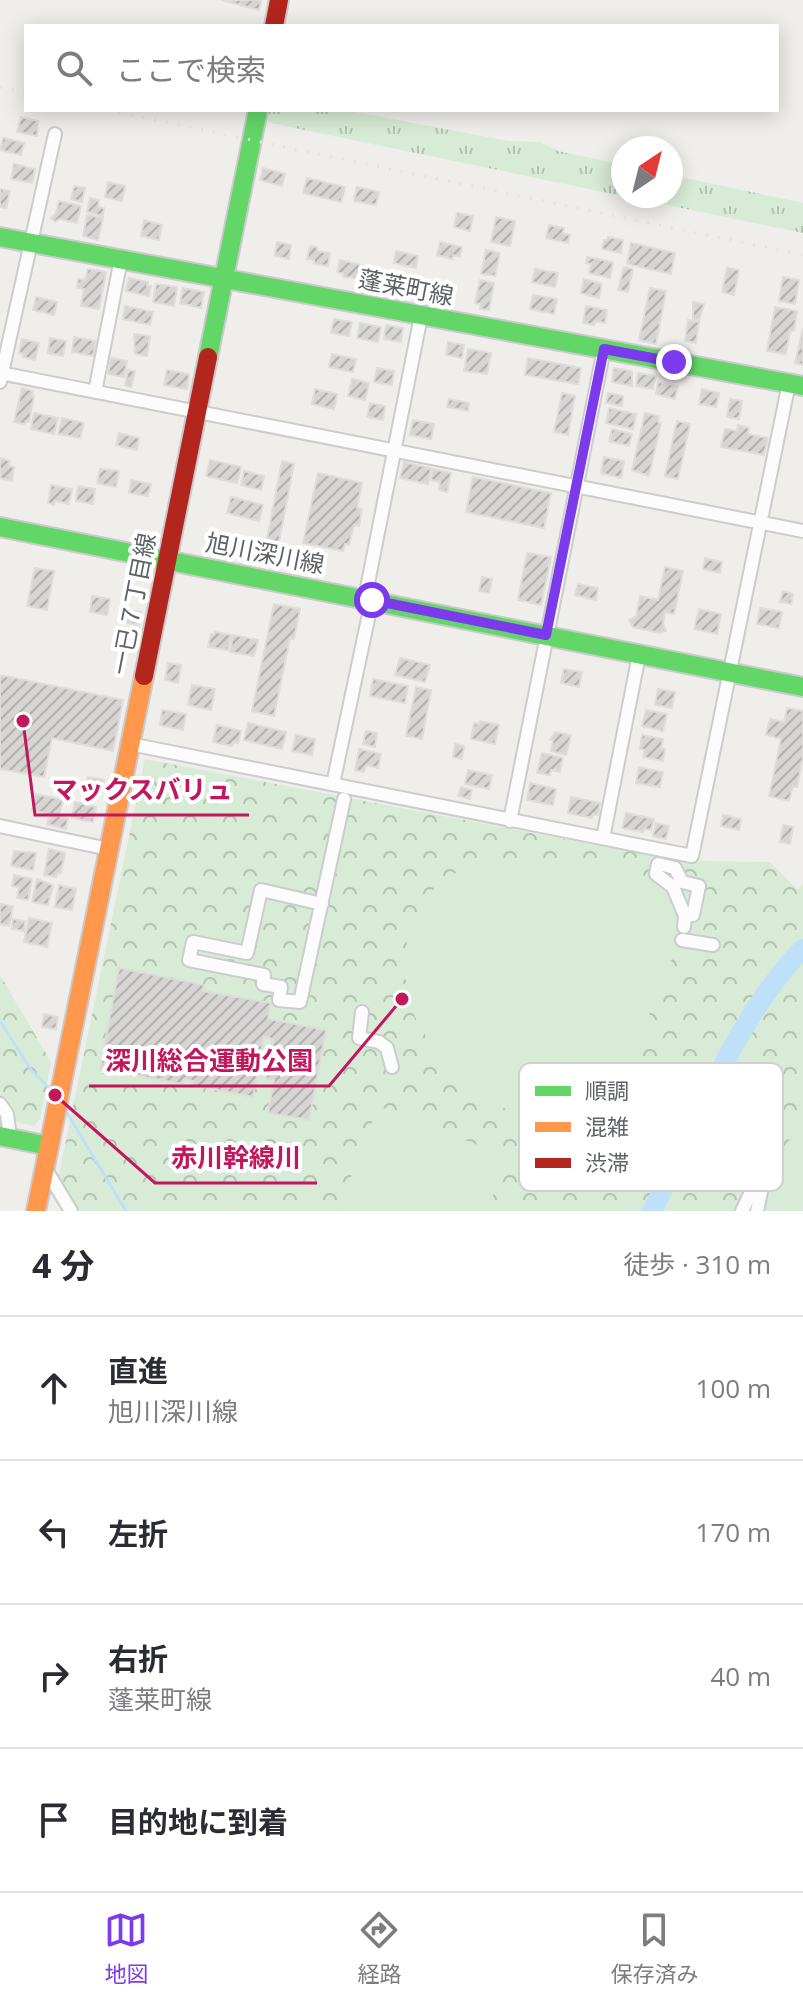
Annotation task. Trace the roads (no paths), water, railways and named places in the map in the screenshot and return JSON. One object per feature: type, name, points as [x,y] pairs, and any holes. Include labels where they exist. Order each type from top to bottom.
[{"type":"street","points":[[274,24],[279,0]]},
{"type":"street","name":"一已７丁目線","points":[[36,1211],[258,112]]},
{"type":"street","points":[[55,134],[1,376],[803,531]]},
{"type":"street","name":"蓬莱町線","points":[[0,237],[796,385]]},
{"type":"street","points":[[95,392],[121,259]]},
{"type":"street","points":[[333,784],[369,599],[393,450],[421,316]]},
{"type":"street","points":[[510,821],[604,349]]},
{"type":"street","points":[[130,744],[692,856],[760,523],[796,385]]},
{"type":"street","name":"旭川深川線","points":[[0,527],[803,687]]},
{"type":"street","points":[[603,838],[639,655]]},
{"type":"street","points":[[322,904],[261,890],[247,953],[193,942],[189,960],[264,975],[263,984],[281,987],[279,1000],[300,1002],[322,904],[344,799]]},
{"type":"street","points":[[0,826],[109,849]]},
{"type":"street","points":[[684,927],[693,915],[699,886],[682,882],[675,868],[658,864],[656,874],[673,887],[684,927],[713,945]]},
{"type":"street","points":[[362,1012],[359,1038],[379,1042],[387,1048],[392,1067]]},
{"type":"street","points":[[0,1104],[7,1114],[5,1137],[49,1146]]},
{"type":"street","points":[[45,1168],[71,1211]]},
{"type":"street","points":[[742,1211],[753,1191]]},
{"type":"street","points":[[757,1211],[760,1191]]},
{"type":"waterway","points":[[724,1063],[758,1005],[803,949]]},
{"type":"waterway","points":[[0,1021],[31,1070],[53,1092]]},
{"type":"waterway","points":[[64,1108],[126,1211]]},
{"type":"waterway","points":[[652,1211],[662,1191]]},
{"type":"railway","points":[[0,87],[24,93]]},
{"type":"railway","points":[[117,112],[803,255]]},
{"type":"place","name":"マックスバリュ","points":[[23,721]]},
{"type":"place","name":"深川総合運動公園","points":[[402,999]]},
{"type":"place","name":"赤川幹線川","points":[[55,1095]]}]
